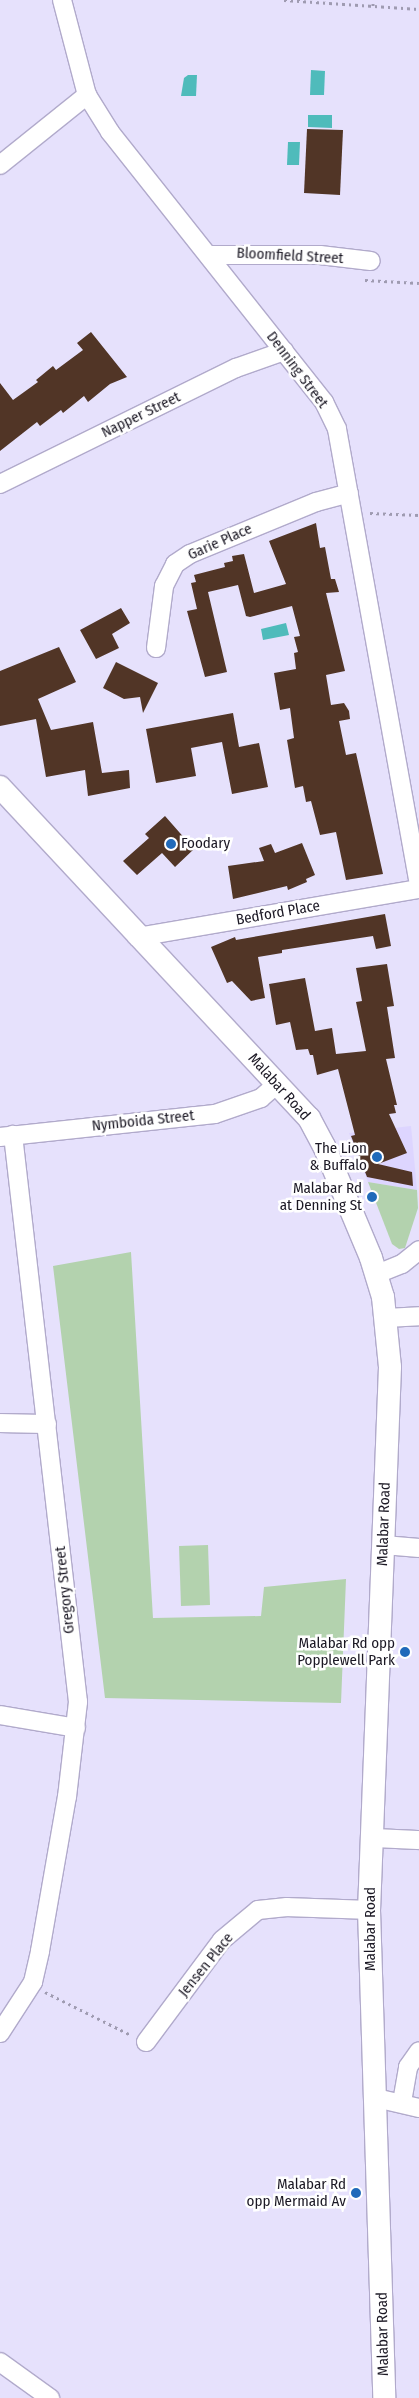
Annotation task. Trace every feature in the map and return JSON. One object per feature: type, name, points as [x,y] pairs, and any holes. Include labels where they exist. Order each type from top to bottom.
[{"type":"main road","name":"Malabar Road","points":[[0,787],[137,937],[278,1083],[309,1118],[324,1146],[377,1274],[386,1318],[390,1367],[374,1838],[369,1910],[384,2398]]},
{"type":"street","name":"Denning Street","points":[[62,0],[87,95],[110,132],[324,402],[338,429],[349,493],[411,790],[419,884]]},
{"type":"street","points":[[0,165],[87,95]]},
{"type":"street","name":"Bloomfield Street","points":[[208,255],[320,254],[371,262]]},
{"type":"street","name":"Napper Street","points":[[0,484],[236,368],[284,351]]},
{"type":"street","name":"Garie Place","points":[[156,648],[164,586],[175,564],[190,554],[316,502],[349,493]]},
{"type":"street","name":"Bedford Place","points":[[137,937],[419,889]]},
{"type":"street","name":"Nymboida Street","points":[[6,1136],[215,1114],[261,1098],[278,1083]]},
{"type":"street","name":"Gregory Street","points":[[0,2033],[32,1982],[64,1817],[78,1702],[47,1424],[6,1136]]},
{"type":"street","points":[[377,1274],[402,1264],[419,1250]]},
{"type":"street","points":[[386,1318],[419,1316]]},
{"type":"street","points":[[0,1423],[47,1424]]},
{"type":"street","points":[[384,1545],[419,1548]]},
{"type":"street","points":[[0,1715],[76,1728]]},
{"type":"street","points":[[374,1838],[419,1840]]},
{"type":"street","name":"Jensen Place","points":[[146,2042],[222,1940],[258,1910],[286,1907],[369,1910]]},
{"type":"street","points":[[402,2102],[408,2067],[419,2051]]},
{"type":"street","points":[[376,2098],[402,2102],[419,2108]]},
{"type":"street","points":[[0,2362],[45,2397]]},
{"type":"path","points":[[284,0],[419,9]]},
{"type":"path","points":[[373,0],[373,6]]},
{"type":"path","points":[[365,280],[419,284]]},
{"type":"path","points":[[353,512],[419,515]]},
{"type":"path","points":[[56,1998],[119,2029]]},
{"type":"shaded area","points":[[311,70],[325,71],[324,95],[310,95]]},
{"type":"shaded area","points":[[188,75],[197,75],[196,96],[181,96],[184,78]]},
{"type":"shaded area","points":[[308,115],[332,115],[332,128],[308,127]]},
{"type":"shaded area","points":[[288,142],[300,142],[299,165],[287,165]]},
{"type":"shaded area","points":[[286,623],[289,635],[263,640],[261,629]]},
{"type":"shaded area","name":"The Lion & Buffalo","points":[[411,1126],[417,1190],[368,1182],[349,1133]]},
{"type":"shaded area","points":[[368,1182],[417,1190],[418,1208],[405,1248],[399,1249],[392,1244]]},
{"type":"shaded area","points":[[131,1252],[153,1618],[261,1616],[264,1587],[346,1579],[341,1703],[105,1698],[53,1266]]},
{"type":"shaded area","points":[[208,1545],[210,1605],[181,1606],[179,1546]]},
{"type":"building","points":[[307,129],[343,130],[340,195],[304,193]]},
{"type":"building","points":[[91,332],[127,377],[110,384],[88,402],[84,396],[63,413],[61,410],[40,426],[37,422],[0,451],[0,383],[13,400],[38,382],[36,380],[53,366],[56,370],[83,350],[77,343]]},
{"type":"building","points":[[316,523],[320,548],[325,547],[331,579],[335,579],[339,592],[326,593],[345,671],[326,675],[331,705],[344,703],[349,711],[350,719],[339,721],[346,755],[356,753],[383,874],[346,880],[336,832],[320,835],[311,801],[306,802],[303,786],[295,788],[287,740],[294,738],[290,708],[280,710],[274,673],[296,669],[294,653],[298,652],[294,637],[300,636],[292,606],[250,617],[246,616],[238,585],[208,592],[227,672],[205,677],[187,611],[197,609],[191,583],[196,582],[194,575],[225,567],[224,563],[233,561],[232,556],[244,554],[254,593],[286,584],[269,541]]},
{"type":"building","points":[[121,608],[130,623],[112,634],[119,648],[96,659],[80,630]]},
{"type":"building","points":[[59,647],[76,682],[38,699],[51,730],[93,722],[102,773],[129,770],[130,788],[88,796],[85,770],[46,777],[36,719],[0,726],[0,671]]},
{"type":"building","points":[[116,662],[158,683],[143,713],[140,697],[124,699],[103,688]]},
{"type":"building","points":[[233,713],[239,747],[259,743],[268,787],[232,794],[222,742],[191,748],[196,776],[156,783],[146,729]]},
{"type":"building","name":"Foodary","points":[[165,816],[194,849],[175,867],[162,853],[137,875],[123,861],[149,838],[145,834]]},
{"type":"building","points":[[302,843],[315,875],[306,879],[307,882],[288,890],[287,886],[233,899],[228,866],[264,861],[259,848],[271,844],[275,853]]},
{"type":"building","points":[[385,914],[391,946],[376,949],[373,936],[282,950],[282,953],[258,957],[265,998],[251,1001],[232,981],[227,983],[211,947],[235,937],[236,940]]},
{"type":"building","points":[[387,964],[394,1006],[387,1007],[395,1058],[386,1059],[397,1105],[394,1105],[396,1113],[389,1114],[407,1153],[378,1164],[412,1172],[413,1186],[367,1177],[351,1136],[355,1135],[338,1069],[317,1075],[313,1055],[310,1055],[308,1049],[296,1050],[290,1022],[276,1025],[269,984],[305,978],[315,1031],[332,1028],[336,1054],[366,1051],[356,1002],[362,1001],[356,968]]},
{"type":"place","name":"Foodary","points":[[171,844]]},
{"type":"place","name":"The Lion & Buffalo","points":[[377,1157]]},
{"type":"place","name":"Malabar Rd at Denning St","points":[[372,1197]]},
{"type":"place","name":"Malabar Rd opp Popplewell Park","points":[[405,1652]]},
{"type":"place","name":"Malabar Rd opp Mermaid Av","points":[[356,2193]]}]
